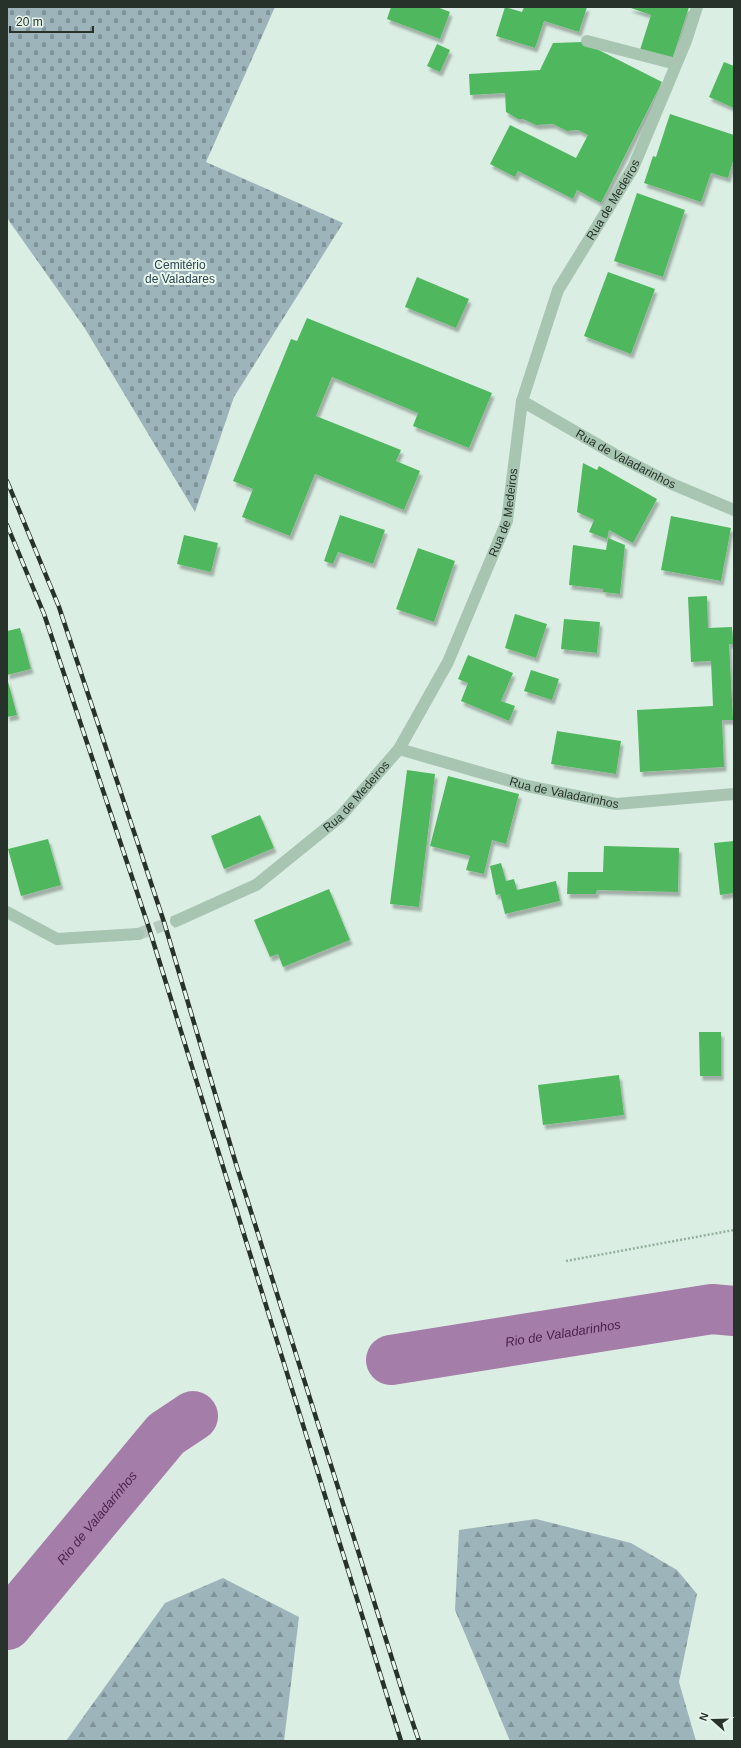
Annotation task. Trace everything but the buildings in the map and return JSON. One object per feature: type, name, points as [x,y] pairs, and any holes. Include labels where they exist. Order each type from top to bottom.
[{"type":"street","name":"Rua de Medeiros","points":[[176,921],[256,885],[340,817],[399,749],[448,662],[507,521],[522,401],[558,290],[633,168],[686,41],[697,7]]},
{"type":"street","points":[[587,41],[676,64]]},
{"type":"street","name":"Rua de Valadarinhos","points":[[522,401],[627,461],[672,484],[734,510]]},
{"type":"street","name":"Rua de Valadarinhos","points":[[399,749],[527,786],[616,804],[734,794]]},
{"type":"street","points":[[7,912],[57,939],[138,934]]},
{"type":"path","points":[[566,1261],[734,1230]]},
{"type":"green space","name":"Cemitério de Valadares","points":[[7,7],[275,7],[206,162],[343,223],[234,397],[195,512],[84,327],[7,218]]},
{"type":"green space","points":[[536,1519],[631,1543],[677,1570],[697,1594],[679,1682],[696,1741],[510,1741],[455,1610],[459,1530]]},
{"type":"green space","points":[[223,1578],[299,1617],[284,1741],[66,1741],[165,1603]]},
{"type":"waterway","name":"Rio de Valadarinhos","points":[[391,1360],[712,1309],[734,1311]]},
{"type":"waterway","name":"Rio de Valadarinhos","points":[[7,1625],[166,1434],[193,1416]]},
{"type":"tunnel","points":[[138,934],[176,921]]},
{"type":"railway","points":[[7,481],[59,607],[164,922],[236,1164],[419,1741]]},
{"type":"railway","points":[[7,525],[44,614],[149,928],[401,1741]]}]
